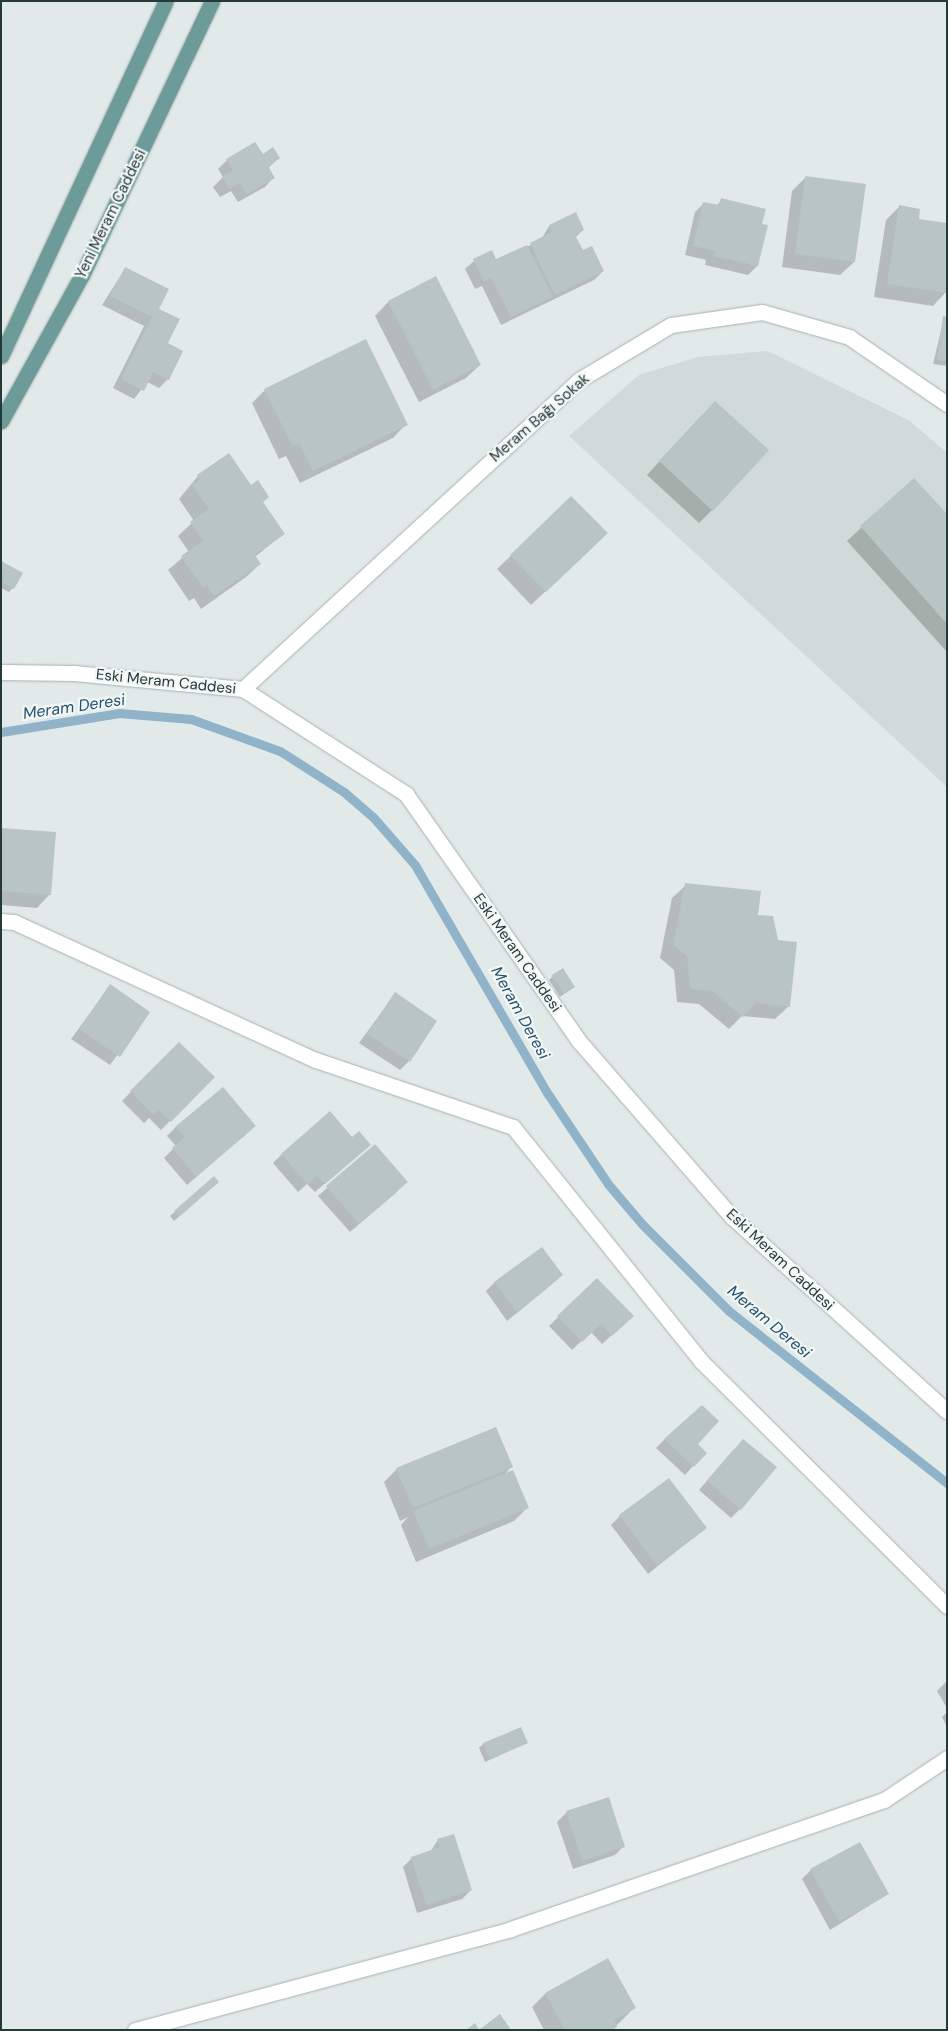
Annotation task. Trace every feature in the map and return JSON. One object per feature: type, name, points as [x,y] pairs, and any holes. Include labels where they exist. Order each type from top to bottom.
[{"type":"main road","points":[[1,356],[166,1]]},
{"type":"main road","name":"Yeni Meram Caddesi","points":[[1,422],[82,275],[212,1]]},
{"type":"street","name":"Meram Bağı Sokak","points":[[243,689],[579,380],[671,325],[762,312],[849,337],[947,404]]},
{"type":"street","name":"Eski Meram Caddesi","points":[[1,672],[74,673],[243,689],[406,794],[578,1040],[726,1210],[947,1411]]},
{"type":"street","points":[[1,921],[14,922],[316,1060],[513,1127],[701,1361],[947,1606]]},
{"type":"street","points":[[136,2030],[511,1929],[884,1800],[947,1758]]},
{"type":"shaded area","points":[[768,351],[910,421],[947,453],[947,787],[569,436],[639,375],[698,357]]},
{"type":"building","points":[[255,142],[263,154],[273,147],[280,158],[268,166],[275,178],[247,194],[240,183],[229,189],[222,177],[233,170],[226,159]]},
{"type":"building","points":[[805,176],[866,184],[855,262],[795,254]]},
{"type":"building","points":[[721,198],[766,209],[762,224],[768,225],[758,266],[713,256],[715,251],[693,246],[703,202],[719,205]]},
{"type":"building","points":[[899,205],[920,209],[919,219],[947,223],[947,293],[887,284]]},
{"type":"building","points":[[576,212],[584,230],[575,235],[583,250],[592,246],[604,271],[555,295],[530,243],[552,232],[549,225]]},
{"type":"building","points":[[527,245],[553,297],[511,317],[491,278],[484,281],[473,259],[492,250],[496,259]]},
{"type":"building","points":[[125,267],[169,289],[159,309],[180,319],[168,343],[183,351],[169,380],[153,372],[144,391],[121,379],[152,317],[110,296]]},
{"type":"building","points":[[436,276],[481,365],[433,390],[388,301]]},
{"type":"building","points":[[943,316],[947,317],[947,362],[937,360]]},
{"type":"building","points":[[366,339],[408,425],[313,471],[299,443],[293,447],[264,389]]},
{"type":"building","points":[[715,401],[769,450],[713,511],[659,461]]},
{"type":"building","points":[[229,453],[251,485],[258,480],[269,497],[263,502],[285,534],[255,555],[261,564],[214,596],[207,586],[203,588],[181,556],[203,541],[190,522],[209,509],[192,485],[200,479],[197,475]]},
{"type":"building","points":[[914,478],[947,514],[947,624],[860,526]]},
{"type":"building","points":[[571,496],[608,533],[546,592],[510,555]]},
{"type":"building","points":[[1,561],[23,573],[14,589],[1,582]]},
{"type":"building","points":[[1,828],[56,832],[51,895],[1,891]]},
{"type":"building","points":[[685,883],[761,891],[758,915],[773,916],[778,940],[797,942],[790,1007],[755,1003],[743,1017],[712,991],[690,989],[687,956],[673,945]]},
{"type":"building","points":[[563,968],[575,987],[564,994],[552,975]]},
{"type":"building","points":[[110,984],[150,1012],[120,1057],[79,1029]]},
{"type":"building","points":[[395,992],[437,1021],[410,1062],[367,1034]]},
{"type":"building","points":[[179,1042],[215,1077],[171,1122],[158,1110],[154,1115],[130,1091]]},
{"type":"building","points":[[223,1087],[256,1126],[196,1177],[172,1148],[185,1137],[175,1127]]},
{"type":"building","points":[[330,1111],[352,1137],[359,1131],[371,1145],[325,1184],[317,1176],[307,1184],[281,1154]]},
{"type":"building","points":[[375,1144],[408,1182],[359,1224],[326,1186]]},
{"type":"building","points":[[214,1176],[219,1182],[179,1217],[174,1211]]},
{"type":"building","points":[[542,1247],[563,1275],[517,1313],[494,1282]]},
{"type":"building","points":[[597,1278],[634,1316],[612,1336],[601,1324],[582,1342],[557,1316]]},
{"type":"building","points":[[702,1405],[719,1421],[698,1444],[707,1453],[694,1467],[664,1439]]},
{"type":"building","points":[[496,1427],[513,1467],[413,1508],[396,1468]]},
{"type":"building","points":[[743,1439],[777,1467],[741,1510],[707,1481]]},
{"type":"building","points":[[513,1470],[529,1508],[429,1549],[413,1511]]},
{"type":"building","points":[[669,1478],[707,1528],[657,1566],[619,1515]]},
{"type":"building","points":[[521,1727],[528,1743],[490,1759],[483,1743]]},
{"type":"building","points":[[609,1797],[625,1847],[582,1861],[566,1811]]},
{"type":"building","points":[[454,1834],[472,1890],[426,1905],[411,1857],[440,1847],[437,1839]]},
{"type":"building","points":[[860,1842],[889,1894],[839,1922],[810,1869]]},
{"type":"building","points":[[608,1958],[636,2008],[614,2020],[617,2027],[612,2030],[565,2030],[545,1993]]},
{"type":"building","points":[[500,2014],[511,2030],[479,2030]]},
{"type":"building","points":[[475,2023],[479,2030],[466,2030]]},
{"type":"waterway","name":"Meram Deresi","points":[[1,732],[119,713],[191,719],[280,751],[344,792],[373,817],[415,865],[548,1094],[608,1184],[642,1224],[729,1311],[947,1483]]}]
